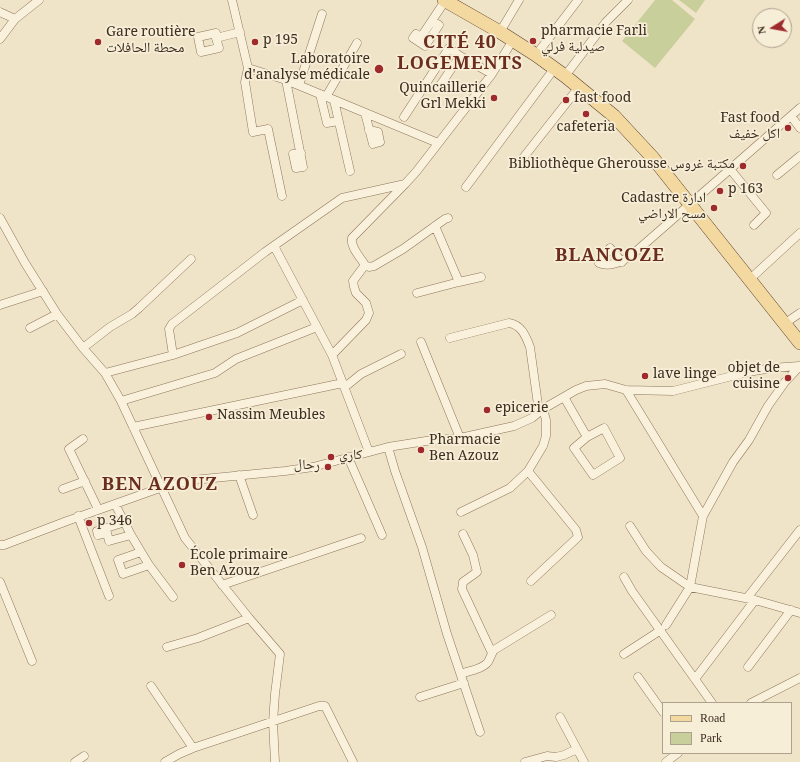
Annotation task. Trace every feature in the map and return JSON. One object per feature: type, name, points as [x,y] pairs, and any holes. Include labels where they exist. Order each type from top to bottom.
[{"type":"main road","points":[[444,0],[500,32],[536,55],[565,76],[614,116],[653,158],[800,343]]},
{"type":"street","points":[[0,39],[15,19],[39,0]]},
{"type":"street","points":[[232,0],[248,68],[245,82],[253,132],[268,129],[282,196]]},
{"type":"street","points":[[432,21],[444,0]]},
{"type":"street","points":[[500,32],[519,0]]},
{"type":"street","points":[[536,55],[578,0]]},
{"type":"street","points":[[565,76],[606,22],[628,0]]},
{"type":"street","points":[[0,12],[15,19]]},
{"type":"street","points":[[299,85],[322,14]]},
{"type":"street","points":[[216,38],[240,32]]},
{"type":"street","points":[[448,218],[374,266],[369,267],[365,265],[353,247],[351,241],[352,238],[405,184],[438,144],[492,74],[513,40]]},
{"type":"street","points":[[338,120],[327,123],[327,97],[357,43]]},
{"type":"street","points":[[404,117],[449,48],[492,74]]},
{"type":"street","points":[[441,84],[460,56]]},
{"type":"street","points":[[248,68],[299,85],[438,144]]},
{"type":"street","points":[[466,187],[554,68]]},
{"type":"street","points":[[286,80],[301,153]]},
{"type":"street","points":[[523,158],[579,87]]},
{"type":"street","points":[[327,97],[338,120],[350,172]]},
{"type":"street","points":[[622,262],[800,108]]},
{"type":"street","points":[[365,113],[369,130]]},
{"type":"street","points":[[791,116],[800,128]]},
{"type":"street","points":[[777,175],[800,156]]},
{"type":"street","points":[[730,169],[766,213],[754,225]]},
{"type":"street","points":[[173,355],[169,329],[172,324],[274,246],[342,198],[405,184]]},
{"type":"street","points":[[0,218],[57,314],[83,348],[105,373],[121,402],[160,488],[185,538],[280,654],[274,694],[272,722],[276,762]]},
{"type":"street","points":[[435,226],[459,282]]},
{"type":"street","points":[[749,280],[800,233]]},
{"type":"street","points":[[274,246],[332,355],[369,452]]},
{"type":"street","points":[[83,348],[110,327],[132,314],[190,259]]},
{"type":"street","points":[[332,355],[366,320],[370,313],[366,303],[356,293],[353,281],[365,265]]},
{"type":"street","points":[[417,294],[481,277]]},
{"type":"street","points":[[0,305],[43,291]]},
{"type":"street","points":[[105,373],[173,355],[237,333],[303,300]]},
{"type":"street","points":[[784,324],[800,313]]},
{"type":"street","points":[[30,328],[57,314]]},
{"type":"street","points":[[450,338],[510,323],[519,326],[530,347],[541,411],[546,420],[546,436],[543,446],[528,471],[510,488],[461,512]]},
{"type":"street","points":[[121,402],[216,373],[236,360],[316,327]]},
{"type":"street","points":[[422,342],[460,438]]},
{"type":"street","points":[[133,427],[344,385],[361,374],[401,354]]},
{"type":"street","points":[[0,545],[4,545],[78,516],[160,488],[193,480],[239,474],[285,471],[314,466],[388,447],[426,441],[460,438],[514,426],[532,418],[564,397],[586,386],[605,384],[626,390],[673,391],[748,372],[799,366]]},
{"type":"street","points":[[624,654],[663,628],[690,587],[702,516],[733,462],[741,452],[768,406],[785,382],[799,366]]},
{"type":"street","points":[[626,390],[702,516]]},
{"type":"street","points":[[564,397],[587,437]]},
{"type":"street","points":[[604,428],[620,458],[593,475],[574,448],[587,437],[604,428]]},
{"type":"street","points":[[83,439],[69,450],[98,509]]},
{"type":"street","points":[[388,447],[422,547],[447,634],[480,732]]},
{"type":"street","points":[[348,457],[382,535]]},
{"type":"street","points":[[528,471],[576,530],[578,537],[531,581]]},
{"type":"street","points":[[239,474],[253,515]]},
{"type":"street","points":[[63,489],[84,481]]},
{"type":"street","points":[[115,504],[149,565],[173,597]]},
{"type":"street","points":[[78,516],[109,596]]},
{"type":"street","points":[[125,522],[97,531],[98,535],[107,533],[109,541],[131,535]]},
{"type":"street","points":[[630,526],[646,551],[661,567],[690,587],[751,599],[800,613]]},
{"type":"street","points":[[695,679],[800,530]]},
{"type":"street","points":[[463,534],[473,555],[477,572],[463,582],[462,589],[492,653]]},
{"type":"street","points":[[222,585],[361,538]]},
{"type":"street","points":[[141,552],[118,560],[123,574],[149,565]]},
{"type":"street","points":[[624,577],[632,591],[663,628],[711,702]]},
{"type":"street","points":[[0,582],[32,661]]},
{"type":"street","points":[[748,667],[791,610]]},
{"type":"street","points":[[461,674],[485,666],[489,662],[494,650],[551,615]]},
{"type":"street","points":[[167,647],[198,638],[249,618]]},
{"type":"street","points":[[638,677],[662,711]]},
{"type":"street","points":[[753,702],[800,678]]},
{"type":"street","points":[[420,697],[464,683]]},
{"type":"street","points":[[151,686],[193,748]]},
{"type":"street","points":[[165,762],[193,748],[318,706],[325,706],[353,762]]},
{"type":"street","points":[[560,717],[584,762]]},
{"type":"street","points":[[525,762],[547,756],[564,756],[577,749]]},
{"type":"street","points":[[666,762],[677,754]]},
{"type":"street","points":[[75,762],[84,756]]},
{"type":"green space","points":[[655,0],[672,0],[695,19],[655,68],[622,41]]},
{"type":"green space","points":[[679,0],[705,0],[696,13]]},
{"type":"place","name":"pharmacie Farli صيدلية فرلي","points":[[533,41]]},
{"type":"place","name":"Gare routière محطة الحافلات","points":[[98,42]]},
{"type":"place","name":"p 195","points":[[255,42]]},
{"type":"place","name":"Laboratoire d'analyse médicale","points":[[379,69]]},
{"type":"place","name":"Quincaillerie Grl Mekki","points":[[494,98]]},
{"type":"place","name":"fast food","points":[[566,100]]},
{"type":"place","name":"cafeteria","points":[[586,114]]},
{"type":"place","name":"Fast food اكل خفيف","points":[[788,128]]},
{"type":"place","name":"Bibliothèque Gherousse مكتبة غروس","points":[[743,166]]},
{"type":"place","name":"p 163","points":[[720,191]]},
{"type":"place","name":"Cadastre ادارة مسح الاراضي","points":[[714,208]]},
{"type":"place","name":"lave linge","points":[[645,376]]},
{"type":"place","name":"objet de cuisine","points":[[788,378]]},
{"type":"place","name":"epicerie","points":[[487,410]]},
{"type":"place","name":"Nassim Meubles","points":[[209,417]]},
{"type":"place","name":"Pharmacie Ben Azouz","points":[[421,450]]},
{"type":"place","name":"كاري","points":[[331,457]]},
{"type":"place","name":"رحال","points":[[328,467]]},
{"type":"place","name":"p 346","points":[[89,523]]},
{"type":"place","name":"École primaire Ben Azouz","points":[[182,565]]},
{"type":"district","name":"CITÉ 40 LOGEMENTS","points":[[460,56]]},
{"type":"district","name":"BLANCOZE","points":[[610,259]]},
{"type":"district","name":"BEN AZOUZ","points":[[160,488]]}]
